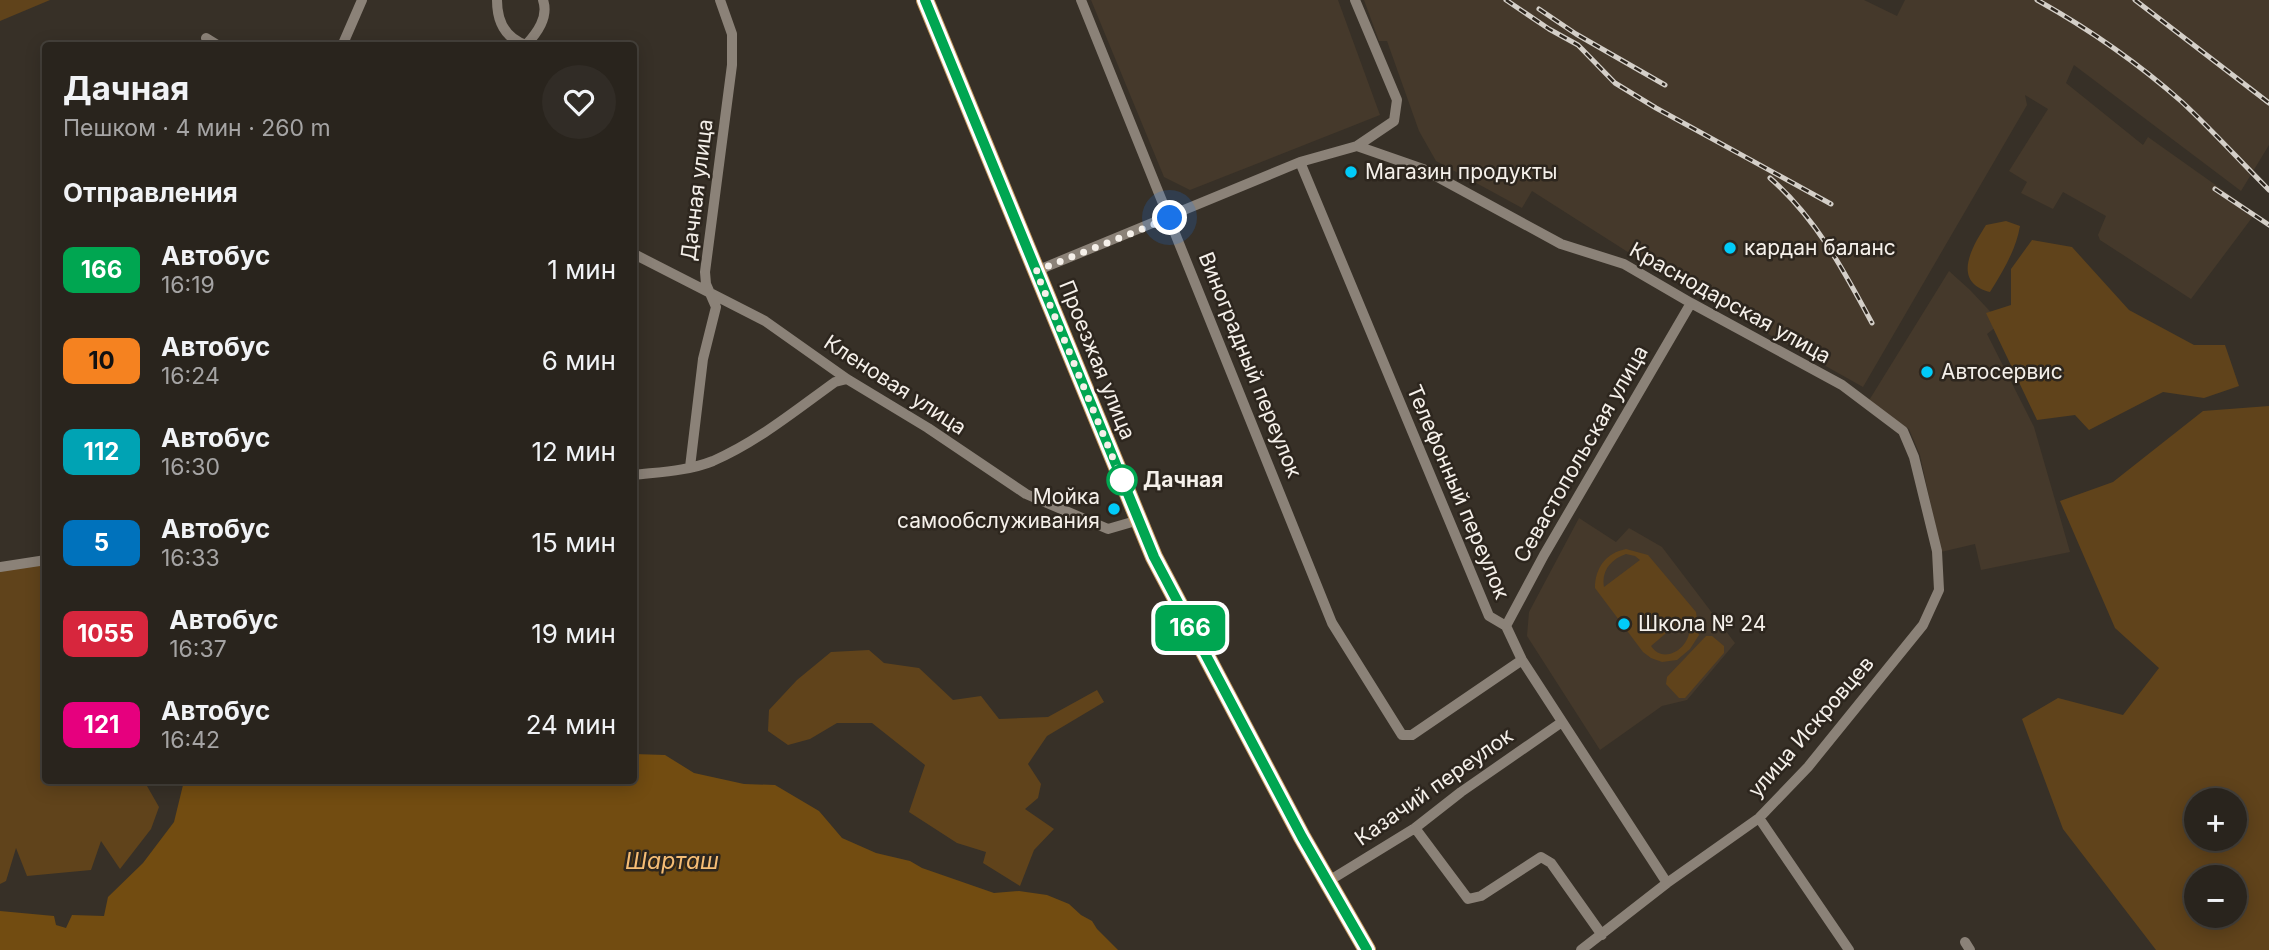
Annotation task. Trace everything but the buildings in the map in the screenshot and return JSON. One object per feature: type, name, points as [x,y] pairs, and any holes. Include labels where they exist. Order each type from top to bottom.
[{"type":"main road","name":"Проезжая улица","points":[[925,0],[1154,557],[1200,648],[1367,950]]},
{"type":"street","points":[[344,42],[362,0]]},
{"type":"street","points":[[497,0],[498,14],[508,35],[518,42]]},
{"type":"street","points":[[529,42],[542,22],[545,5],[543,0]]},
{"type":"street","name":"Дачная улица","points":[[690,467],[703,359],[716,307],[705,284],[705,272],[732,65],[732,34],[720,0]]},
{"type":"street","name":"Виноградный переулок","points":[[1081,0],[1332,623],[1402,735],[1412,735],[1522,660]]},
{"type":"street","points":[[1036,271],[1170,218],[1300,162],[1357,146],[1394,121],[1397,100],[1355,0]]},
{"type":"street","points":[[206,38],[212,42]]},
{"type":"street","name":"Краснодарская улица","points":[[1357,146],[1423,169],[1561,244],[1624,264],[1842,385],[1903,431],[1914,457]]},
{"type":"street","name":"Телефонный переулок","points":[[1300,162],[1489,616],[1506,626],[1522,660],[1667,883]]},
{"type":"street","name":"Кленовая улица","points":[[637,256],[765,321],[847,379],[928,428],[1026,494],[1108,529],[1139,520]]},
{"type":"street","name":"Севастопольская улица","points":[[1506,626],[1544,555],[1691,303]]},
{"type":"street","points":[[637,475],[712,461],[768,430],[835,382],[847,379]]},
{"type":"street","name":"улица Искровцев","points":[[1581,950],[1667,883],[1759,818],[1808,767],[1923,625],[1939,590],[1937,551],[1914,457]]},
{"type":"street","points":[[0,567],[42,561]]},
{"type":"street","name":"Казачий переулок","points":[[1327,882],[1415,828],[1461,792],[1562,722]]},
{"type":"street","points":[[1759,818],[1849,950]]},
{"type":"street","points":[[1415,828],[1468,899],[1481,896],[1541,857],[1551,863],[1602,935]]},
{"type":"shaded area","points":[[0,0],[50,0],[0,21]]},
{"type":"shaded area","points":[[1091,0],[1338,0],[1380,115],[1190,190],[1164,177]]},
{"type":"shaded area","points":[[1364,0],[1864,0],[1897,16],[1905,0],[2269,0],[2269,145],[2241,191],[2074,65],[2066,83],[2143,145],[2148,137],[2255,213],[2254,215],[2191,299],[2100,240],[2098,235],[2106,216],[2063,192],[2053,209],[2021,193],[2027,182],[2009,171],[2048,109],[2025,95],[2027,105],[1863,387],[1667,277],[1532,191],[1522,208],[1436,161],[1419,131],[1387,41],[1379,41]]},
{"type":"shaded area","points":[[2006,221],[2020,226],[2018,235],[1990,292],[1978,287],[1971,280],[1968,263],[1975,243],[1986,225]]},
{"type":"shaded area","points":[[2032,240],[2072,247],[2129,310],[2194,345],[2225,345],[2239,386],[2204,398],[2163,392],[2089,430],[2075,415],[2037,420],[1986,313],[2011,305],[2011,269]]},
{"type":"shaded area","points":[[1949,271],[2001,323],[1987,334],[2034,427],[2070,552],[1981,570],[1975,544],[1941,552],[1920,455],[1909,429],[1868,402]]},
{"type":"shaded area","points":[[2269,406],[2269,950],[2156,950],[2063,829],[2022,719],[2058,698],[2123,715],[2159,668],[2115,628],[2060,501],[2113,482],[2203,411]]},
{"type":"shaded area","name":"Школа № 24","points":[[1579,518],[1616,542],[1629,528],[1662,547],[1735,643],[1687,700],[1662,706],[1600,750],[1527,636],[1529,612]]},
{"type":"shaded area","points":[[1626,549],[1648,555],[1696,612],[1699,635],[1690,649],[1677,660],[1662,662],[1643,652],[1595,588],[1597,574],[1603,562]],"holes":[[[1626,554],[1640,560],[1604,587],[1603,581],[1608,566]],[[1686,616],[1689,634],[1680,649],[1673,653],[1657,652],[1651,646]]]},
{"type":"shaded area","points":[[42,564],[42,784],[151,784],[147,786],[159,807],[151,829],[120,869],[101,841],[91,870],[27,876],[16,848],[6,881],[0,884],[0,571]]},
{"type":"shaded area","points":[[1706,636],[1712,636],[1724,646],[1724,653],[1685,698],[1679,698],[1666,684],[1667,677]]},
{"type":"shaded area","points":[[869,650],[884,663],[919,668],[953,700],[981,696],[999,719],[1048,717],[1097,690],[1104,702],[1047,736],[1028,764],[1041,784],[1038,798],[1025,809],[1054,829],[1034,850],[1020,886],[983,863],[986,852],[957,843],[909,812],[925,765],[872,723],[837,723],[810,739],[788,745],[768,731],[769,710],[797,680],[831,652]]},
{"type":"water","name":"Шарташ","points":[[637,754],[665,755],[694,773],[744,784],[775,785],[819,811],[842,838],[876,853],[910,861],[922,868],[994,893],[1019,891],[1047,895],[1069,904],[1092,921],[1118,950],[0,950],[0,911],[54,916],[56,925],[66,928],[72,915],[104,916],[108,897],[143,863],[174,822],[183,784],[637,784]]},
{"type":"railway","points":[[1506,0],[1578,45],[1615,83],[1831,204]]},
{"type":"railway","points":[[2037,0],[2112,47],[2148,74],[2204,123],[2269,190]]},
{"type":"railway","points":[[2135,0],[2269,103]]},
{"type":"railway","points":[[1539,9],[1576,34],[1665,85]]},
{"type":"railway","points":[[1770,178],[1815,228],[1840,265],[1872,323]]},
{"type":"railway","points":[[2215,189],[2269,225]]},
{"type":"bus line","name":"166","points":[[925,0],[1154,557],[1302,837],[1367,950]]},
{"type":"place","name":"Магазин продукты","points":[[1351,172]]},
{"type":"place","name":"кардан баланс","points":[[1730,248]]},
{"type":"place","name":"Автосервис","points":[[1927,372]]},
{"type":"place","name":"Дачная","points":[[1122,480]]},
{"type":"place","name":"Мойка самообслуживания","points":[[1114,509]]},
{"type":"place","name":"Школа № 24","points":[[1624,624]]},
{"type":"route","points":[[1122,480],[1036,271],[1170,218]]}]
